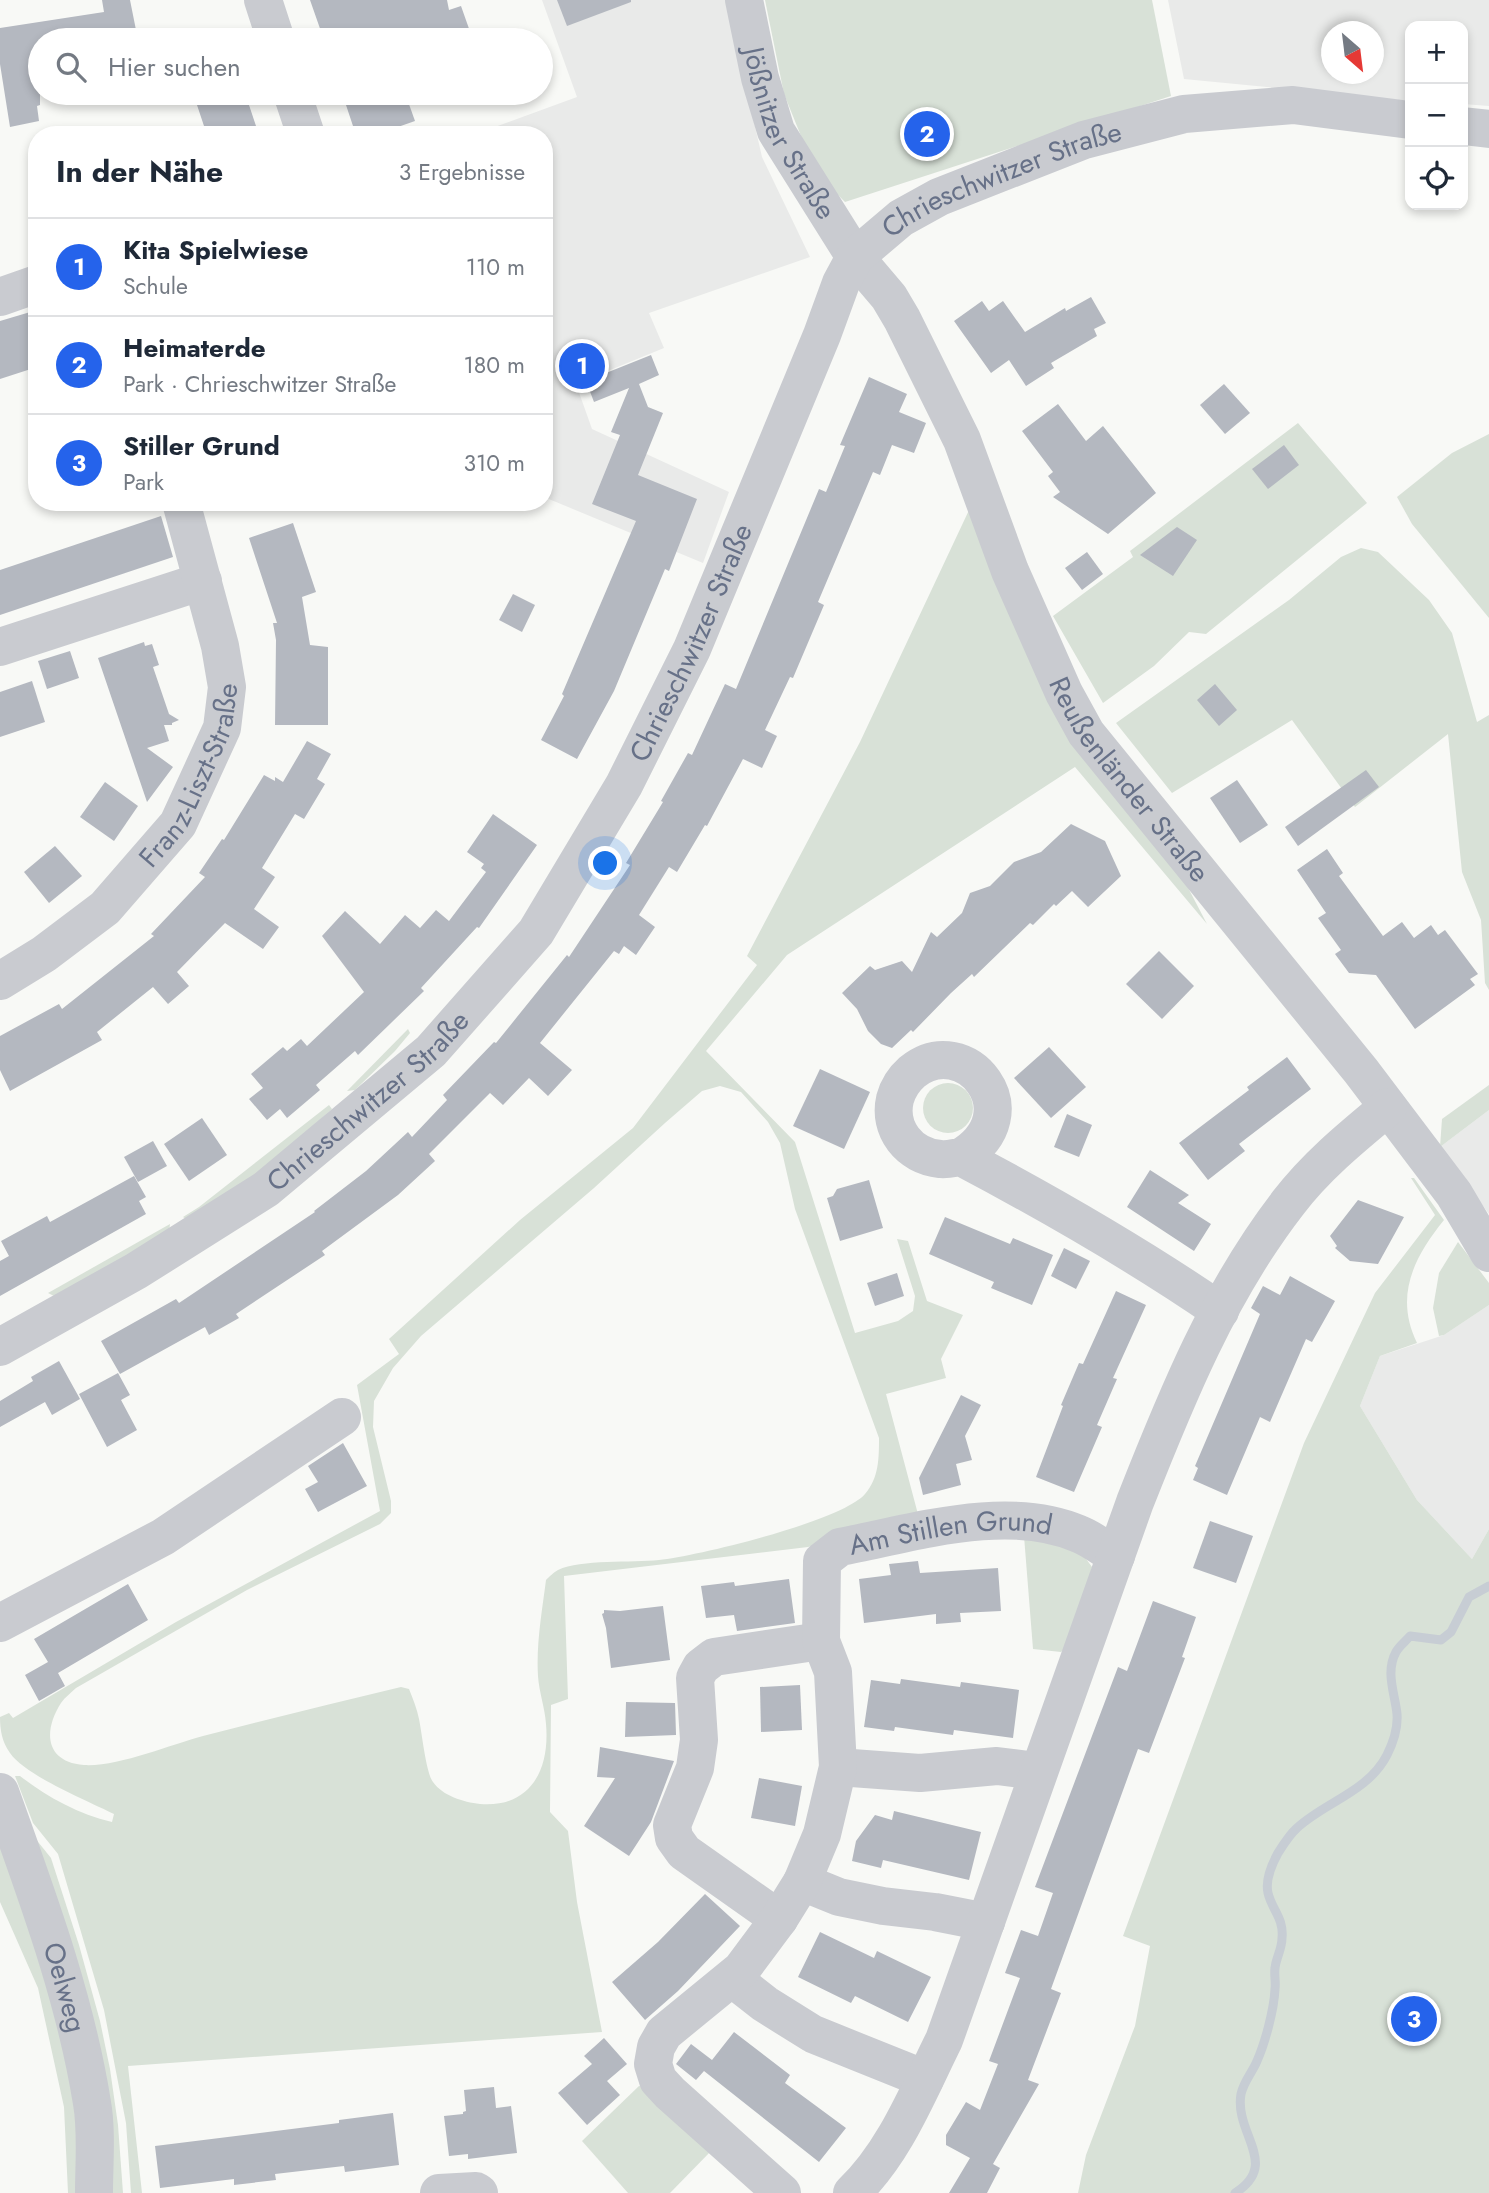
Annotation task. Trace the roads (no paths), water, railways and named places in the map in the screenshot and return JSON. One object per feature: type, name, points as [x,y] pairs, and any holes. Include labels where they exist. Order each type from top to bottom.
[{"type":"street","points":[[263,0],[271,28]]},
{"type":"street","name":"Jößnitzer Straße","points":[[744,0],[760,78],[776,131],[855,257]]},
{"type":"street","points":[[296,105],[303,126]]},
{"type":"street","name":"Chrieschwitzer Straße","points":[[0,1347],[136,1271],[266,1189],[431,1051],[536,932],[624,785],[692,649],[802,385],[841,283],[855,257],[901,218],[939,197],[1084,139],[1184,114],[1293,105],[1405,119]]},
{"type":"street","points":[[1468,127],[1489,129]]},
{"type":"street","name":"Reußenländer Straße","points":[[855,257],[889,297],[902,319],[962,440],[1010,571],[1063,694],[1086,733],[1362,1071],[1454,1194],[1489,1253]]},
{"type":"street","points":[[0,297],[28,287]]},
{"type":"street","name":"Franz-Liszt-Straße","points":[[0,981],[44,954],[105,908],[178,824],[222,728],[227,687],[220,646],[184,511]]},
{"type":"street","points":[[0,647],[203,581]]},
{"type":"street","points":[[852,2193],[879,2161],[917,2098],[944,2040],[1037,1771],[1135,1502],[1165,1426],[1220,1311],[1287,1203],[1350,1139],[1388,1107]]},
{"type":"street","points":[[961,1157],[1067,1214],[1166,1274],[1220,1311]]},
{"type":"street","points":[[0,1623],[163,1537],[342,1417]]},
{"type":"street","name":"Am Stillen Grund","points":[[782,2193],[670,2093],[658,2080],[653,2064],[656,2048],[664,2033],[733,1979],[779,1919],[802,1882],[822,1834],[838,1767],[832,1672],[821,1641],[822,1561],[841,1547],[984,1520],[1045,1523],[1080,1534],[1116,1556]]},
{"type":"street","points":[[779,1919],[684,1852],[674,1838],[673,1825],[695,1768],[699,1740],[695,1678],[701,1667],[714,1657],[821,1641]]},
{"type":"street","points":[[838,1767],[920,1773],[997,1766],[1037,1771]]},
{"type":"street","name":"Oelweg","points":[[0,1792],[39,1900],[74,2018],[93,2105],[94,2193]]},
{"type":"street","points":[[802,1882],[839,1897],[861,1902],[986,1922]]},
{"type":"street","points":[[733,1979],[765,2004],[813,2034],[925,2079]]},
{"type":"street","points":[[439,2193],[479,2193]]},
{"type":"waterway","points":[[1235,2193],[1248,2182],[1254,2171],[1255,2159],[1241,2109],[1241,2094],[1260,2054],[1269,2026],[1275,1968],[1282,1942],[1280,1919],[1267,1888],[1273,1862],[1294,1830],[1358,1788],[1379,1768],[1387,1755],[1397,1724],[1391,1667],[1399,1648],[1410,1636],[1441,1640],[1451,1632],[1469,1597],[1489,1586]]},
{"type":"place","name":"Heimaterde","points":[[927,134]]},
{"type":"place","name":"Kita Spielwiese","points":[[582,366]]},
{"type":"place","name":"Stiller Grund","points":[[1414,2019]]}]
